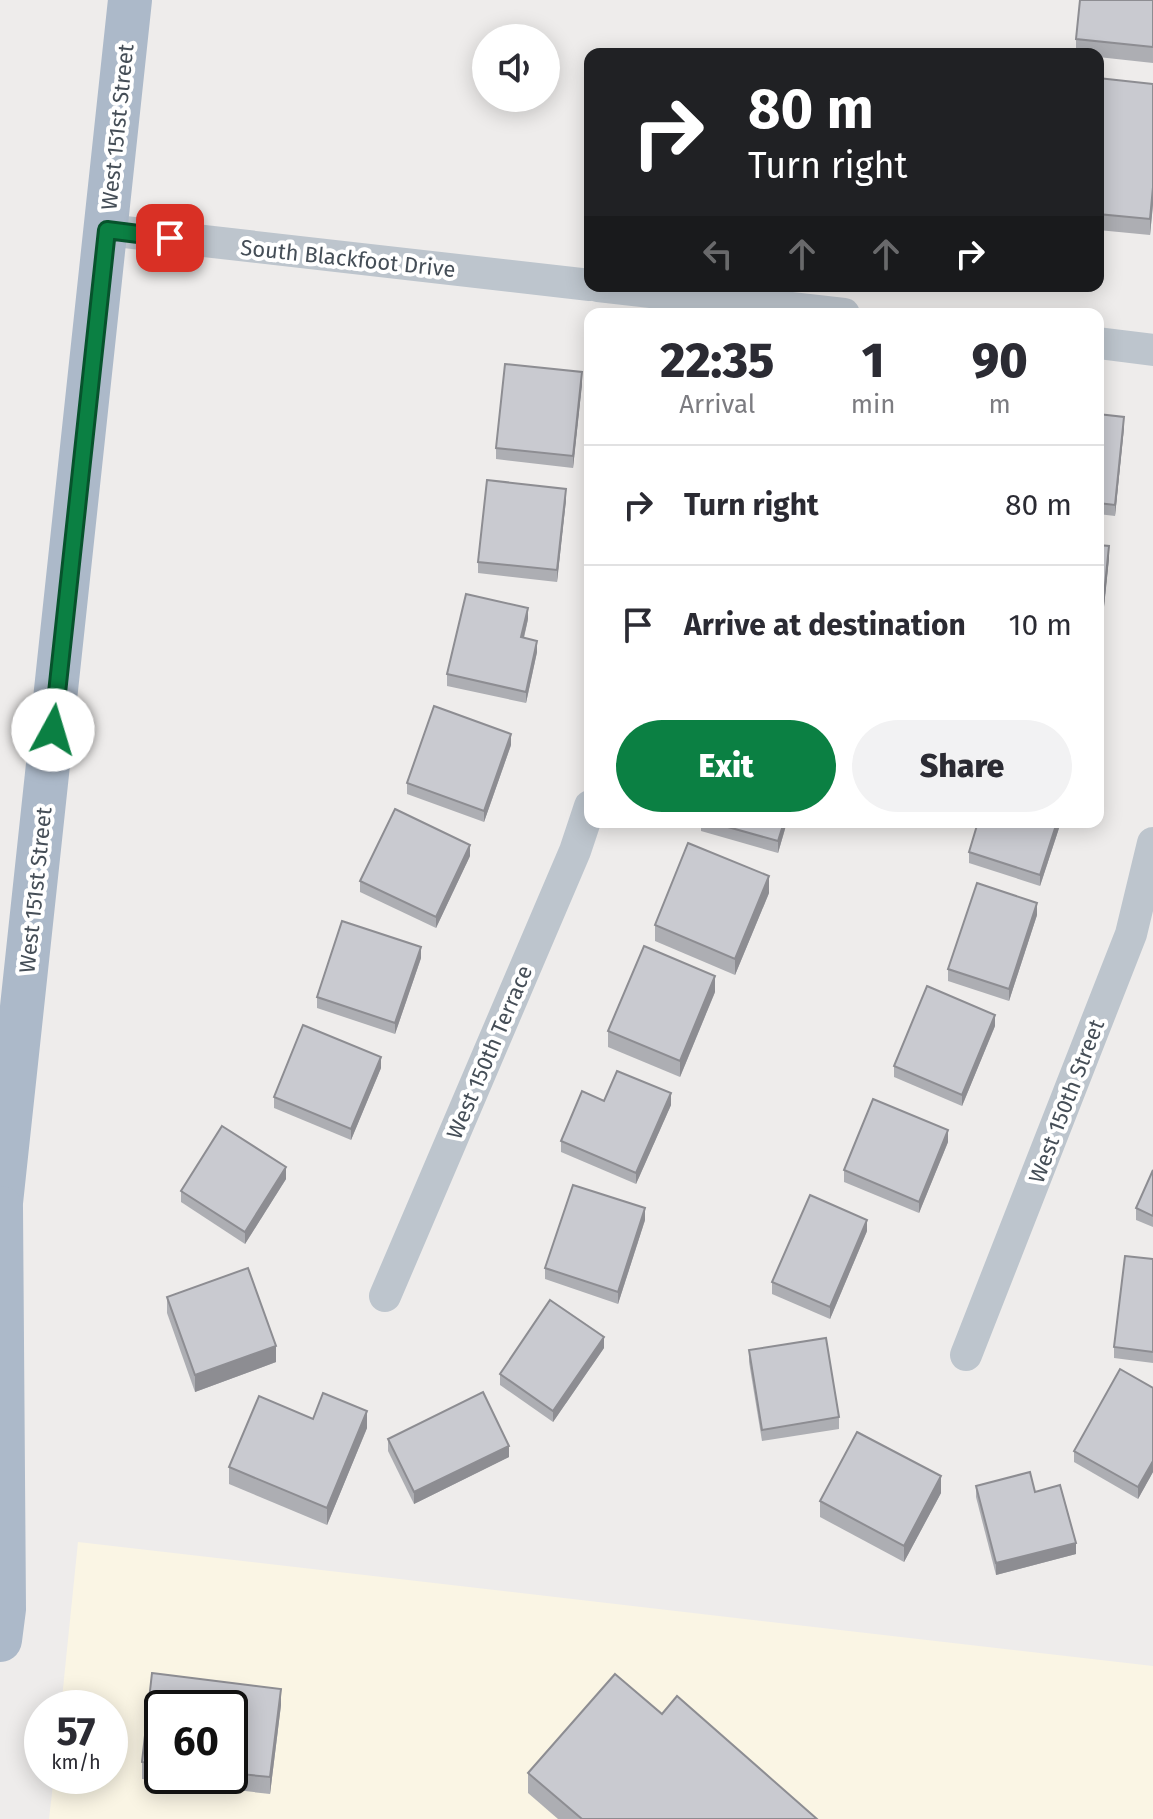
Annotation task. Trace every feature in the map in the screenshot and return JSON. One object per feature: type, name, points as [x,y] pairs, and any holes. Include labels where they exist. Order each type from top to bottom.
[{"type":"main road","name":"West 151st Street","points":[[1,1619],[0,1210],[130,0]]},
{"type":"street","name":"South Blackfoot Drive","points":[[107,230],[584,284]]},
{"type":"street","points":[[625,292],[683,305],[737,308]]},
{"type":"street","points":[[1104,344],[1153,350]]},
{"type":"street","name":"West 150th Terrace","points":[[385,1296],[569,866],[584,823]]},
{"type":"street","name":"West 150th Street","points":[[966,1355],[1131,934],[1153,843]]},
{"type":"shaded area","points":[[78,1542],[1153,1666],[1153,1819],[49,1819],[52,1794],[128,1794],[128,1690],[63,1690]]},
{"type":"building","points":[[1080,0],[1153,0],[1153,47],[1076,39]]},
{"type":"building","points":[[1104,79],[1153,84],[1150,219],[1104,215]]},
{"type":"building","points":[[505,364],[582,372],[573,456],[496,448]]},
{"type":"building","points":[[1104,415],[1124,417],[1115,505],[1104,504]]},
{"type":"building","points":[[487,480],[566,489],[557,570],[478,562]]},
{"type":"building","points":[[1104,546],[1109,546],[1104,595]]},
{"type":"building","points":[[466,594],[528,608],[521,637],[537,641],[526,692],[447,674]]},
{"type":"building","points":[[434,706],[511,734],[484,811],[407,783]]},
{"type":"building","points":[[395,809],[470,845],[436,917],[360,881]]},
{"type":"building","points":[[731,828],[782,828],[778,841]]},
{"type":"building","points":[[976,828],[1055,828],[1040,875],[969,852]]},
{"type":"building","points":[[688,843],[769,876],[735,959],[655,925]]},
{"type":"building","points":[[977,883],[1037,903],[1009,989],[948,969]]},
{"type":"building","points":[[342,921],[421,947],[395,1023],[317,997]]},
{"type":"building","points":[[644,946],[715,976],[680,1061],[608,1031]]},
{"type":"building","points":[[927,986],[995,1015],[962,1095],[894,1066]]},
{"type":"building","points":[[303,1025],[381,1057],[351,1129],[274,1097]]},
{"type":"building","points":[[617,1071],[671,1093],[636,1173],[561,1141],[582,1091],[604,1101]]},
{"type":"building","points":[[873,1099],[948,1130],[919,1202],[844,1170]]},
{"type":"building","points":[[222,1126],[286,1167],[245,1232],[181,1191]]},
{"type":"building","points":[[1153,1170],[1153,1216],[1136,1208]]},
{"type":"building","points":[[573,1185],[645,1208],[618,1292],[545,1268]]},
{"type":"building","points":[[810,1195],[867,1220],[830,1307],[772,1282]]},
{"type":"building","points":[[1125,1256],[1153,1259],[1153,1352],[1114,1347]]},
{"type":"building","points":[[248,1268],[276,1346],[195,1375],[167,1297]]},
{"type":"building","points":[[550,1300],[604,1337],[553,1411],[500,1374]]},
{"type":"building","points":[[826,1338],[839,1417],[762,1430],[749,1350]]},
{"type":"building","points":[[1120,1369],[1153,1388],[1153,1461],[1138,1487],[1074,1451]]},
{"type":"building","points":[[483,1392],[509,1446],[414,1492],[388,1439]]},
{"type":"building","points":[[323,1393],[367,1411],[327,1508],[229,1467],[259,1396],[313,1419]]},
{"type":"building","points":[[857,1432],[941,1476],[904,1546],[820,1501]]},
{"type":"building","points":[[1030,1472],[1035,1492],[1060,1485],[1076,1543],[996,1563],[976,1486]]},
{"type":"building","points":[[152,1673],[281,1689],[270,1777],[248,1775],[248,1690],[150,1690]]},
{"type":"building","points":[[615,1674],[662,1714],[677,1696],[817,1819],[582,1819],[528,1773]]},
{"type":"route","points":[[53,730],[107,230],[170,238]]}]
